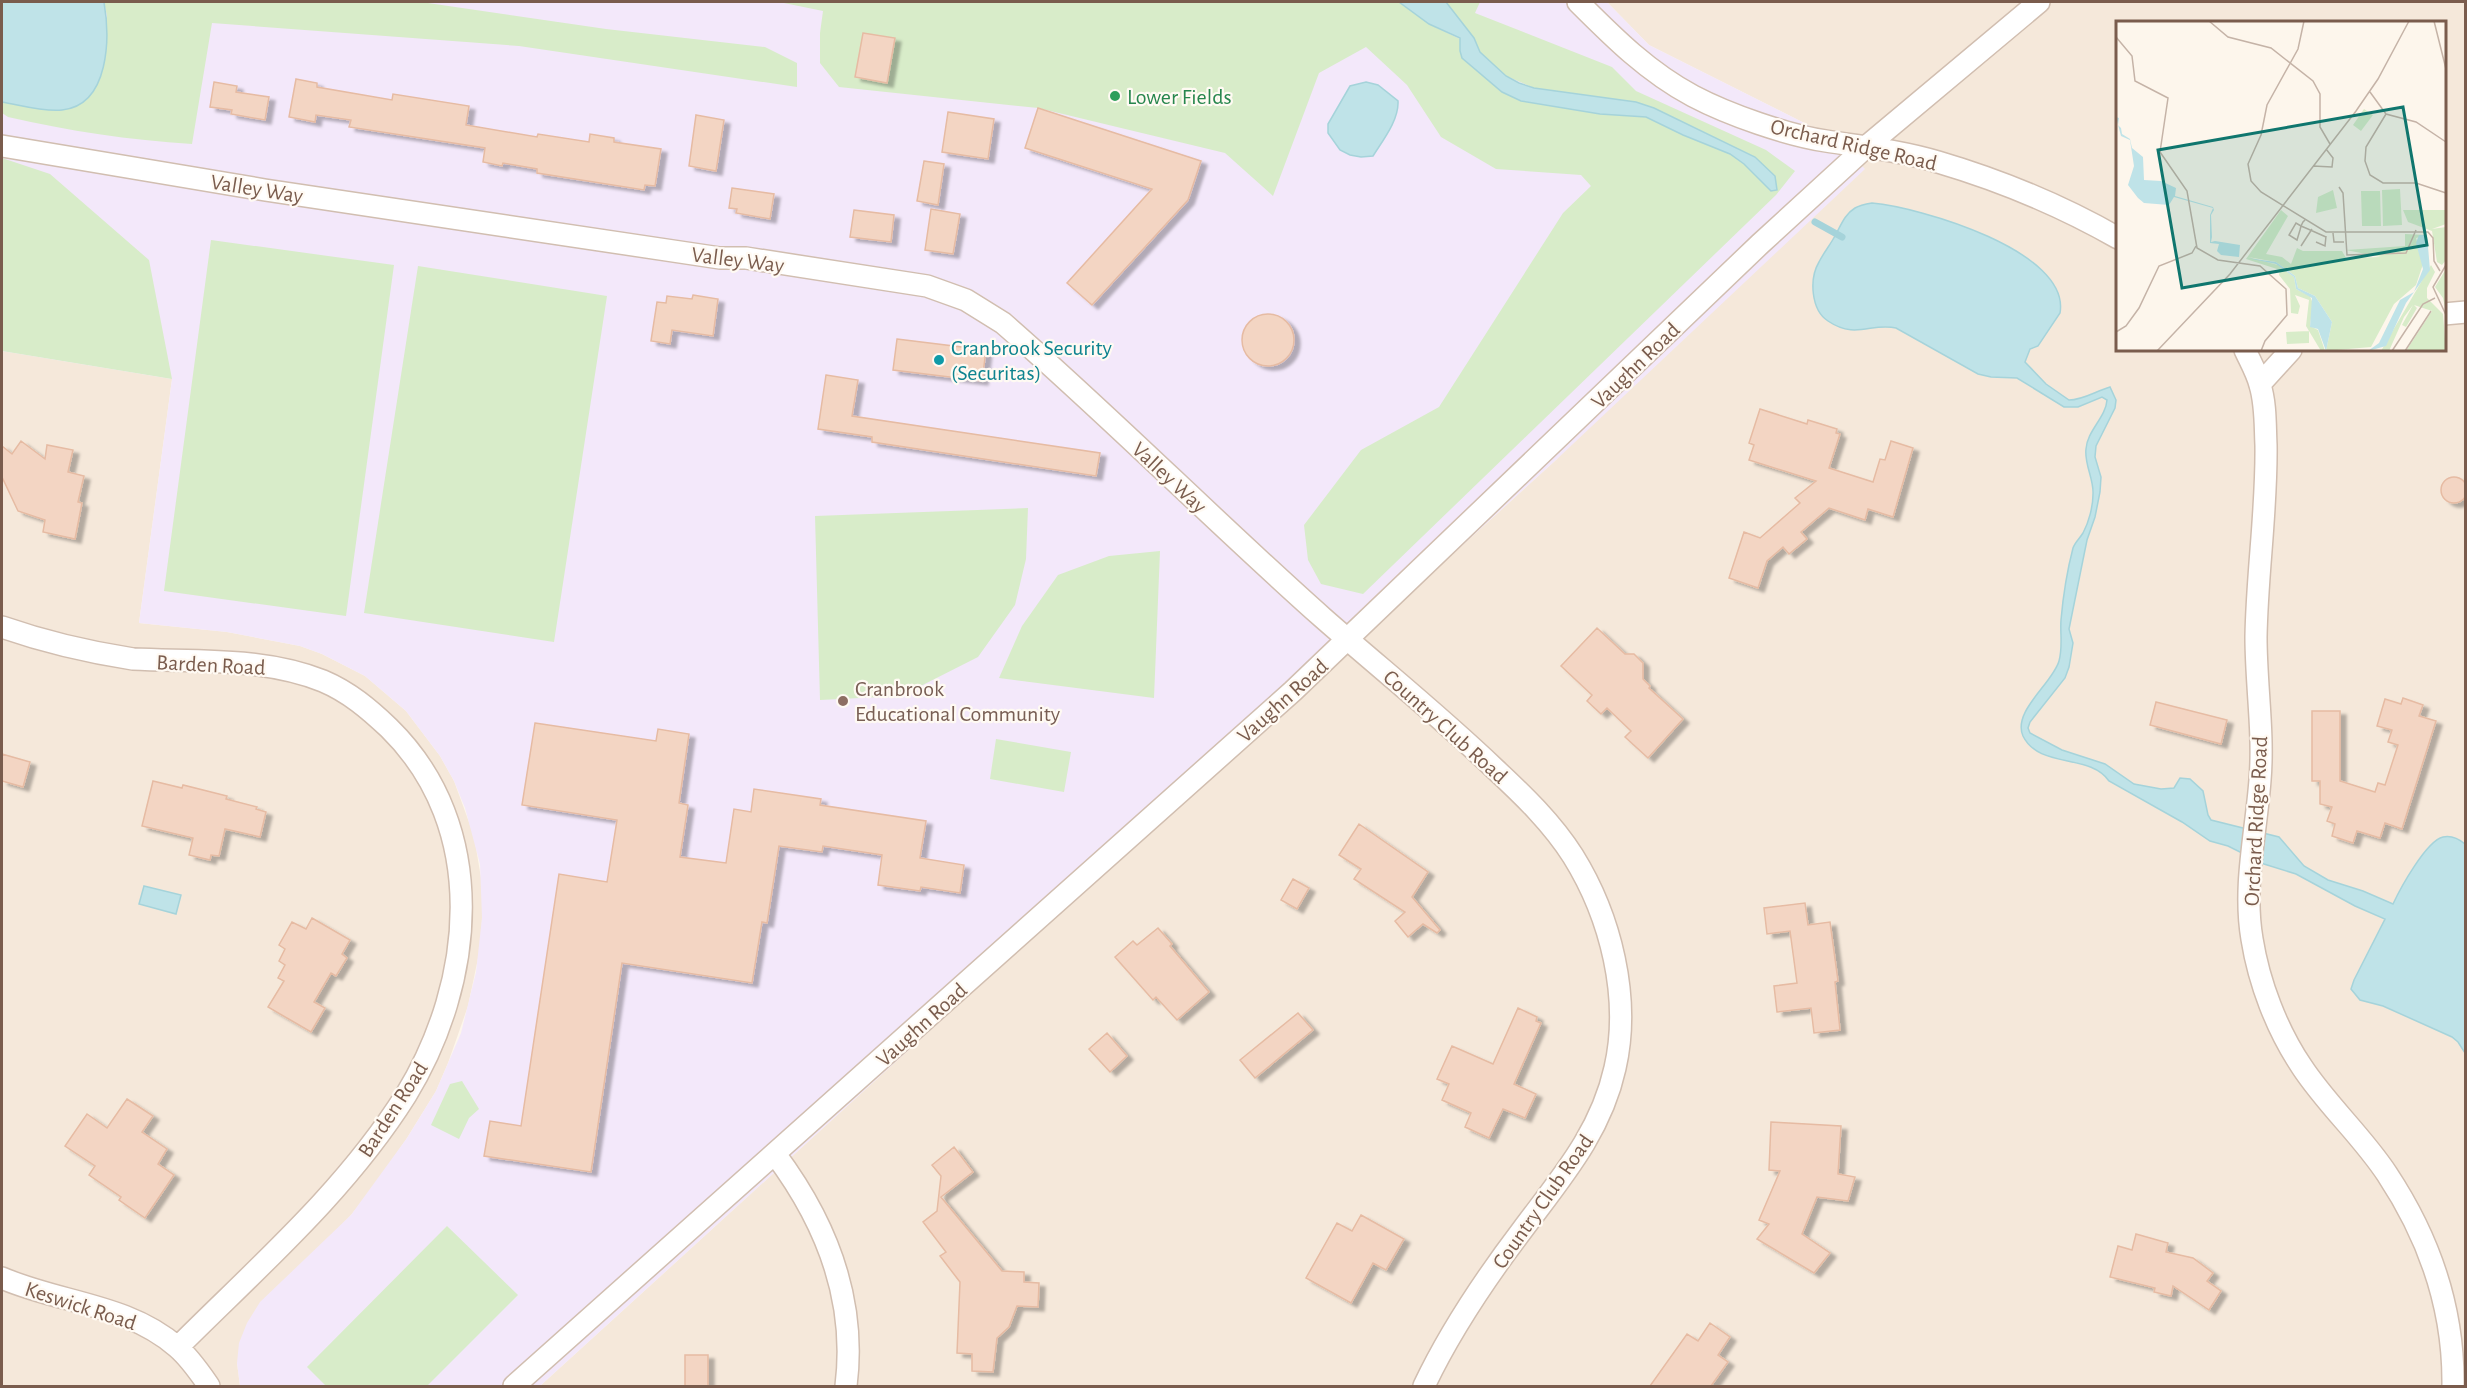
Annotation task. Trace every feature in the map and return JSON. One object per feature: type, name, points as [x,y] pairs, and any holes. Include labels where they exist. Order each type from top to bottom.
[{"type":"street","name":"Orchard Ridge Road","points":[[1578,2],[1621,45],[1646,66],[1696,97],[1730,112],[1824,141],[1937,161],[2073,214],[2116,237]]},
{"type":"street","name":"Vaughn Road","points":[[514,1386],[1348,640],[1814,195],[2039,2]]},
{"type":"street","name":"Valley Way","points":[[2,146],[86,162],[387,209],[720,258],[746,258],[906,282],[952,293],[985,310],[1003,323],[1348,640]]},
{"type":"street","points":[[2446,314],[2466,312]]},
{"type":"street","name":"Orchard Ridge Road","points":[[2245,351],[2260,384],[2263,399],[2266,475],[2256,636],[2261,742],[2260,778],[2251,854],[2249,918],[2257,964],[2266,994],[2302,1067],[2387,1174],[2425,1243],[2439,1278],[2446,1306],[2453,1386]]},
{"type":"street","points":[[2260,384],[2290,351]]},
{"type":"street","name":"Barden Road","points":[[2,627],[77,650],[114,657],[263,664],[326,682],[357,700],[399,738],[421,765],[433,785],[453,836],[461,896],[459,948],[451,991],[427,1058],[389,1119],[324,1202],[301,1228],[178,1347]]},
{"type":"street","name":"Country Club Road","points":[[1348,640],[1450,726],[1552,826],[1575,859],[1592,892],[1616,968],[1620,995],[1619,1044],[1615,1069],[1607,1097],[1593,1130],[1575,1160],[1471,1299],[1424,1386]]},
{"type":"street","points":[[775,1154],[796,1182],[813,1211],[836,1266],[843,1299],[847,1339],[846,1386]]},
{"type":"street","name":"Keswick Road","points":[[2,1278],[30,1289],[103,1308],[131,1319],[178,1347],[209,1386]]},
{"type":"shaded area","name":"Cranbrook Educational Community","points":[[2,2],[1607,2],[1649,45],[1834,138],[1865,169],[1557,459],[540,1386],[240,1386],[237,1363],[239,1343],[247,1323],[260,1302],[351,1215],[407,1138],[436,1091],[461,1033],[476,972],[482,918],[480,864],[465,808],[440,756],[406,711],[365,676],[322,654],[300,646],[227,632],[139,623],[172,379],[2,351]]},
{"type":"shaded area","points":[[1607,2],[2465,2],[2465,1386],[540,1386],[1557,459],[1834,138],[1649,45]]},
{"type":"shaded area","points":[[2,351],[172,379],[139,623],[227,632],[300,646],[322,654],[365,676],[406,711],[440,756],[454,781],[474,836],[483,890],[481,944],[468,1006],[448,1063],[436,1091],[374,1186],[327,1240],[237,1363],[240,1386],[2,1386]]},
{"type":"green space","points":[[104,2],[421,2],[606,29],[765,47],[797,63],[797,87],[519,46],[212,23],[192,144],[76,131],[8,117],[2,113],[2,102],[56,110],[70,108],[107,16]]},
{"type":"green space","points":[[779,2],[1399,2],[1429,24],[1460,39],[1462,58],[1502,92],[1521,101],[1600,114],[1646,117],[1730,154],[1744,164],[1771,191],[1755,157],[1654,108],[1636,102],[1534,88],[1506,76],[1480,52],[1474,38],[1446,2],[1480,2],[1475,13],[1612,67],[1636,91],[1766,150],[1795,171],[1776,195],[1363,594],[1321,584],[1308,560],[1304,525],[1361,450],[1439,407],[1563,213],[1591,186],[1581,175],[1496,169],[1441,137],[1407,85],[1366,47],[1319,73],[1273,196],[1225,153],[1038,108],[839,87],[820,63],[823,11]]},
{"type":"green space","points":[[2,158],[50,174],[149,260],[172,379],[2,351]]},
{"type":"green space","points":[[211,240],[394,265],[346,616],[164,591]]},
{"type":"green space","points":[[418,266],[607,296],[554,642],[364,613]]},
{"type":"green space","points":[[1028,508],[1026,559],[1015,605],[978,657],[901,696],[820,700],[815,516]]},
{"type":"green space","points":[[1160,551],[1154,698],[999,678],[1022,626],[1058,575],[1109,556]]},
{"type":"green space","points":[[996,739],[1071,752],[1064,792],[990,779]]},
{"type":"green space","points":[[462,1081],[479,1109],[469,1118],[459,1139],[431,1125],[450,1084]]},
{"type":"green space","points":[[447,1226],[518,1295],[427,1386],[326,1386],[307,1367]]},
{"type":"water","points":[[2,2],[104,2],[106,50],[98,83],[90,96],[78,105],[62,110],[39,109],[2,102]]},
{"type":"water","points":[[1399,2],[1446,2],[1474,38],[1480,52],[1506,76],[1534,88],[1636,102],[1654,108],[1755,157],[1775,176],[1777,190],[1771,191],[1744,164],[1730,154],[1646,117],[1600,114],[1521,101],[1502,92],[1462,58],[1460,38],[1429,24]]},
{"type":"water","points":[[1366,82],[1378,85],[1398,101],[1398,108],[1390,130],[1373,156],[1361,157],[1340,150],[1328,133],[1328,124],[1350,86]]},
{"type":"water","points":[[1872,203],[1923,213],[1988,236],[2018,252],[2042,270],[2057,291],[2060,313],[2038,346],[2030,349],[2025,362],[2046,384],[2069,400],[2110,387],[2116,400],[2115,408],[2096,446],[2095,457],[2101,477],[2100,492],[2087,540],[2069,629],[2073,643],[2069,667],[2065,678],[2030,722],[2028,728],[2030,733],[2062,750],[2105,764],[2134,784],[2161,789],[2174,788],[2180,778],[2190,779],[2203,791],[2211,820],[2279,837],[2304,866],[2328,880],[2363,891],[2393,904],[2414,866],[2436,840],[2449,837],[2463,842],[2465,844],[2465,1053],[2452,1037],[2383,1006],[2360,1000],[2351,989],[2385,919],[2355,906],[2296,874],[2264,864],[2228,846],[2210,841],[2182,822],[2109,781],[2101,772],[2041,753],[2023,736],[2021,727],[2023,717],[2059,661],[2062,611],[2069,566],[2073,548],[2085,529],[2092,504],[2093,488],[2086,460],[2087,442],[2107,400],[2102,397],[2078,407],[2064,407],[2017,378],[1978,374],[1896,328],[1847,329],[1838,327],[1822,316],[1813,294],[1816,269],[1849,213],[1857,207]]},
{"type":"water","points":[[144,886],[181,895],[176,914],[139,904]]},
{"type":"building","points":[[863,33],[895,38],[887,83],[855,77]]},
{"type":"building","points":[[296,79],[317,83],[317,87],[392,100],[393,94],[469,106],[466,125],[537,137],[538,134],[589,142],[590,134],[614,138],[614,142],[661,149],[655,186],[645,185],[644,190],[537,173],[537,169],[483,162],[485,148],[349,127],[351,120],[316,115],[315,122],[289,117]]},
{"type":"building","points":[[214,82],[237,86],[236,92],[269,97],[265,120],[231,114],[232,110],[210,107]]},
{"type":"building","points":[[1038,108],[1201,161],[1188,200],[1092,305],[1067,283],[1152,189],[1025,148]]},
{"type":"building","points":[[948,112],[994,119],[988,159],[942,152]]},
{"type":"building","points":[[696,115],[724,120],[716,171],[689,166]]},
{"type":"building","points":[[924,161],[944,164],[938,205],[917,201]]},
{"type":"building","points":[[732,188],[774,194],[770,219],[736,213],[737,209],[729,208]]},
{"type":"building","points":[[931,209],[960,214],[953,254],[925,250]]},
{"type":"building","points":[[854,210],[894,215],[891,242],[850,237]]},
{"type":"building","points":[[693,295],[718,299],[713,336],[672,330],[670,344],[651,341],[657,302],[666,303],[667,296],[692,299]]},
{"type":"building","points":[[1268,314],[1278,316],[1286,322],[1292,330],[1294,340],[1292,350],[1286,358],[1278,364],[1268,366],[1258,364],[1250,358],[1244,350],[1242,340],[1244,330],[1250,322],[1258,316]]},
{"type":"building","name":"Cranbrook Security (Securitas)","points":[[897,339],[986,350],[982,381],[893,370]]},
{"type":"building","points":[[826,375],[858,380],[852,416],[1100,453],[1096,476],[872,442],[872,437],[818,429]]},
{"type":"building","points":[[1760,409],[1807,424],[1808,420],[1837,429],[1836,433],[1840,434],[1829,468],[1873,482],[1880,459],[1885,460],[1891,441],[1913,448],[1893,517],[1868,509],[1865,520],[1829,508],[1801,532],[1807,539],[1789,554],[1783,547],[1767,561],[1758,588],[1729,578],[1744,532],[1760,538],[1800,503],[1795,498],[1816,481],[1749,460],[1754,445],[1749,443]]},
{"type":"building","points":[[21,441],[45,459],[47,445],[73,450],[68,472],[84,476],[78,502],[82,503],[75,539],[43,532],[45,520],[18,511],[2,477],[2,446],[12,454]]},
{"type":"building","points":[[2454,477],[2463,481],[2467,490],[2463,499],[2454,503],[2445,499],[2441,490],[2445,481]]},
{"type":"building","points":[[1597,628],[1625,654],[1634,654],[1643,663],[1643,679],[1650,686],[1649,688],[1683,719],[1648,758],[1625,737],[1631,731],[1607,708],[1601,714],[1587,701],[1592,695],[1561,666]]},
{"type":"building","points":[[2403,698],[2423,705],[2419,716],[2436,721],[2402,829],[2385,823],[2380,838],[2357,831],[2353,843],[2332,836],[2335,824],[2327,821],[2332,807],[2320,804],[2320,781],[2312,781],[2312,711],[2340,711],[2340,781],[2375,792],[2378,783],[2385,785],[2398,745],[2388,742],[2392,730],[2377,726],[2385,699],[2401,704]]},
{"type":"building","points":[[2156,702],[2227,720],[2221,744],[2150,725]]},
{"type":"building","points":[[535,723],[656,741],[658,729],[689,734],[679,803],[688,805],[680,857],[726,863],[734,809],[751,812],[754,789],[821,799],[820,805],[926,821],[920,858],[964,865],[960,893],[921,887],[920,891],[878,885],[882,855],[823,846],[822,852],[779,846],[767,923],[762,922],[752,983],[622,963],[591,1172],[484,1156],[490,1121],[521,1126],[559,874],[607,882],[617,820],[522,805]]},
{"type":"building","points":[[2,754],[30,762],[23,787],[2,781]]},
{"type":"building","points":[[153,781],[182,788],[183,785],[227,796],[226,799],[257,807],[256,809],[266,812],[260,837],[225,829],[219,856],[211,855],[210,860],[189,855],[193,838],[142,826]]},
{"type":"building","points":[[1359,824],[1428,872],[1412,897],[1440,930],[1437,933],[1423,924],[1408,937],[1395,921],[1405,912],[1354,879],[1361,869],[1339,855]]},
{"type":"building","points":[[1293,879],[1309,888],[1297,909],[1281,900]]},
{"type":"building","points":[[1805,903],[1808,925],[1830,922],[1838,981],[1835,982],[1840,1030],[1814,1033],[1811,1008],[1777,1012],[1774,986],[1797,983],[1790,931],[1767,934],[1764,908]]},
{"type":"building","points":[[312,918],[350,940],[342,954],[347,958],[336,976],[331,973],[314,1002],[325,1008],[311,1032],[268,1007],[284,981],[278,978],[285,965],[279,961],[285,949],[279,945],[292,922],[306,929]]},
{"type":"building","points":[[1158,928],[1172,944],[1170,946],[1209,992],[1177,1020],[1156,997],[1153,1000],[1115,957],[1133,941],[1137,945]]},
{"type":"building","points":[[1518,1008],[1537,1017],[1536,1021],[1541,1023],[1514,1084],[1536,1094],[1525,1118],[1503,1109],[1489,1138],[1465,1127],[1471,1113],[1442,1100],[1449,1084],[1437,1079],[1452,1046],[1493,1064]]},
{"type":"building","points":[[1298,1013],[1313,1030],[1255,1078],[1240,1060]]},
{"type":"building","points":[[1107,1033],[1127,1056],[1110,1072],[1089,1049]]},
{"type":"building","points":[[127,1099],[153,1116],[142,1132],[167,1149],[158,1164],[174,1175],[145,1218],[119,1200],[121,1197],[89,1175],[95,1166],[65,1146],[87,1114],[107,1128]]},
{"type":"building","points":[[1771,1122],[1841,1126],[1838,1174],[1855,1177],[1848,1201],[1817,1197],[1802,1234],[1830,1253],[1814,1273],[1757,1239],[1769,1224],[1759,1220],[1780,1171],[1769,1170]]},
{"type":"building","points":[[954,1147],[973,1172],[941,1197],[1002,1271],[1024,1272],[1024,1282],[1039,1283],[1038,1307],[1017,1306],[1009,1327],[997,1338],[993,1372],[972,1371],[972,1354],[957,1353],[960,1282],[940,1256],[946,1252],[923,1222],[937,1211],[941,1176],[932,1165]]},
{"type":"building","points":[[1361,1215],[1404,1239],[1386,1270],[1373,1263],[1351,1303],[1306,1278],[1337,1223],[1352,1231]]},
{"type":"building","points":[[2136,1234],[2168,1243],[2166,1252],[2193,1258],[2213,1273],[2207,1281],[2221,1291],[2209,1310],[2173,1286],[2171,1296],[2154,1292],[2155,1288],[2110,1277],[2118,1246],[2132,1250]]},
{"type":"building","points":[[1710,1323],[1730,1337],[1718,1355],[1728,1362],[1711,1386],[1650,1386],[1687,1334],[1698,1341]]},
{"type":"building","points":[[685,1355],[708,1355],[708,1386],[685,1386]]},
{"type":"waterway","points":[[1815,222],[1842,237]]},
{"type":"place","name":"Lower Fields","points":[[1115,96]]},
{"type":"place","name":"Cranbrook Security (Securitas)","points":[[939,360]]},
{"type":"place","name":"Cranbrook Educational Community","points":[[843,701]]}]
